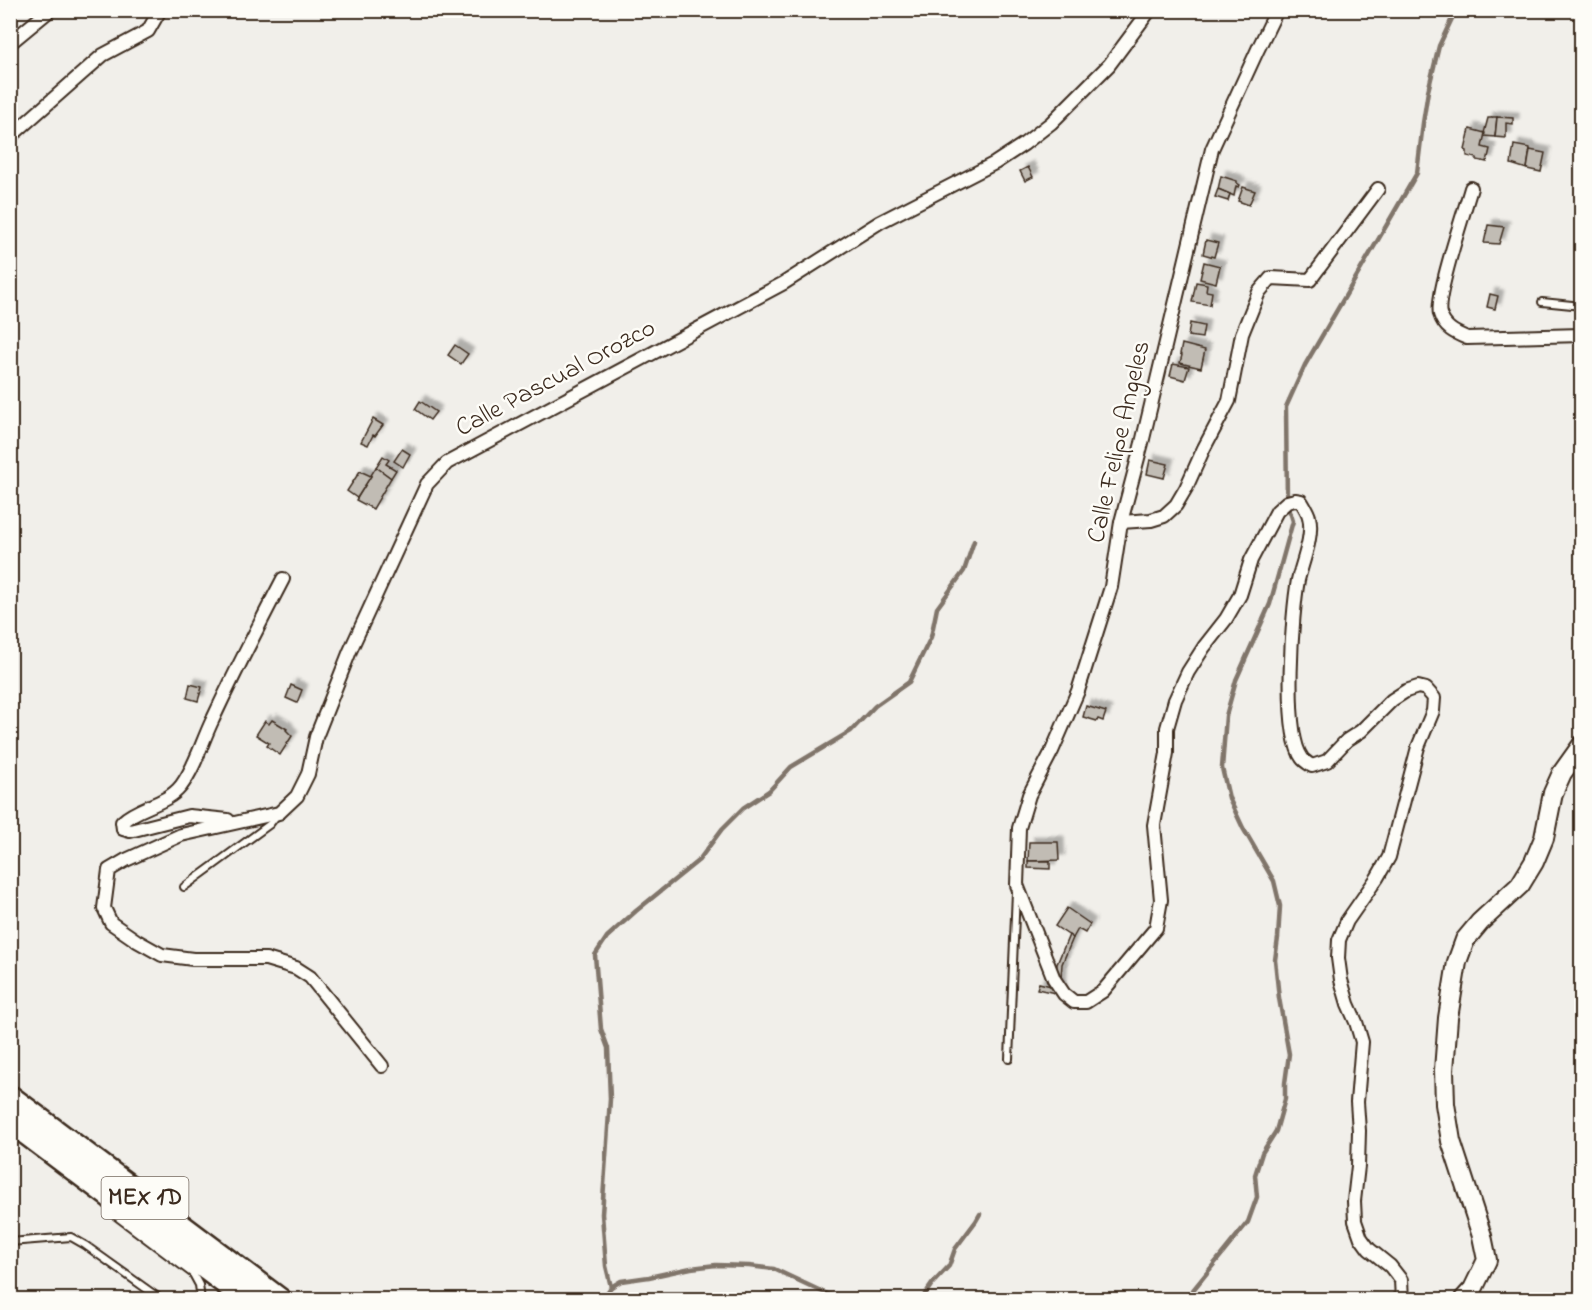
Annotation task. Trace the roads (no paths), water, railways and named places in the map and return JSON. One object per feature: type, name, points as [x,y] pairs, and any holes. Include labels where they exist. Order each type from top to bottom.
[{"type":"highway","name":"MEX 1D","points":[[10,1097],[280,1299]]},
{"type":"highway","name":"MEX 1D","points":[[10,1121],[248,1299]]},
{"type":"main road","points":[[1462,1299],[1473,1289],[1487,1260],[1482,1236],[1451,1141],[1445,1104],[1444,1070],[1448,1018],[1457,962],[1465,940],[1480,922],[1520,885],[1534,862],[1544,838],[1553,793],[1562,773],[1581,745]]},
{"type":"street","points":[[10,43],[50,10]]},
{"type":"street","points":[[10,137],[103,56],[148,31],[160,10]]},
{"type":"street","name":"Calle Pascual Orozco","points":[[279,813],[297,796],[308,774],[316,737],[350,651],[427,484],[447,463],[784,284],[880,222],[995,163],[1050,123],[1109,65],[1150,10]]},
{"type":"street","name":"Calle Felipe Angeles","points":[[1017,885],[1019,828],[1029,795],[1052,751],[1078,691],[1111,587],[1121,522],[1212,149],[1277,10]]},
{"type":"street","points":[[1471,188],[1442,289],[1440,313],[1445,324],[1453,332],[1467,338],[1581,336]]},
{"type":"street","points":[[1121,522],[1158,518],[1164,516],[1176,505],[1229,401],[1242,334],[1259,292],[1271,278],[1310,280],[1378,189]]},
{"type":"street","points":[[1017,885],[1054,979],[1064,994],[1074,1002],[1086,1002],[1103,991],[1156,928],[1161,900],[1154,825],[1167,753],[1167,728],[1175,700],[1188,672],[1235,603],[1251,561],[1277,511],[1287,502],[1301,501],[1310,518],[1309,536],[1298,580],[1294,611],[1291,705],[1297,749],[1302,759],[1312,766],[1327,761],[1392,700],[1406,691],[1418,687],[1426,689],[1434,698],[1432,711],[1418,747],[1389,857],[1347,921],[1339,940],[1338,958],[1341,980],[1362,1042],[1357,1102],[1359,1131],[1354,1201],[1355,1221],[1361,1238],[1369,1249],[1390,1266],[1401,1280],[1402,1299]]},
{"type":"street","points":[[238,821],[189,816],[130,831],[123,829],[123,822],[128,817],[167,798],[180,788],[191,770],[215,714],[283,579]]},
{"type":"street","points":[[279,813],[181,835],[126,860],[109,870],[104,908],[111,923],[162,955],[193,958],[266,959],[296,968],[310,977],[382,1066]]},
{"type":"lane","points":[[1542,302],[1581,306]]},
{"type":"lane","points":[[184,887],[270,824],[279,813]]},
{"type":"lane","points":[[1009,1059],[1017,885]]},
{"type":"lane","points":[[103,1191],[108,1208],[112,1213],[193,1274],[199,1284],[201,1299]]},
{"type":"lane","points":[[10,1242],[71,1237],[162,1299]]},
{"type":"waterway","points":[[1185,1300],[1248,1222],[1257,1197],[1255,1175],[1262,1153],[1276,1131],[1285,1099],[1289,1054],[1275,960],[1280,906],[1274,881],[1243,828],[1229,798],[1222,768],[1226,716],[1236,680],[1270,604],[1293,521],[1287,502],[1286,407],[1305,365],[1417,173],[1428,91],[1439,46],[1456,10]]},
{"type":"waterway","points":[[611,1287],[606,1266],[602,1214],[610,1099],[608,1048],[601,1029],[595,955],[607,937],[699,860],[722,829],[743,808],[769,791],[791,767],[851,731],[875,706],[909,682],[931,637],[937,608],[964,571],[974,541]]},
{"type":"waterway","points":[[921,1300],[949,1266],[955,1249],[980,1214]]},
{"type":"waterway","points":[[602,1300],[611,1287],[621,1281],[716,1265],[774,1269],[843,1300]]}]
